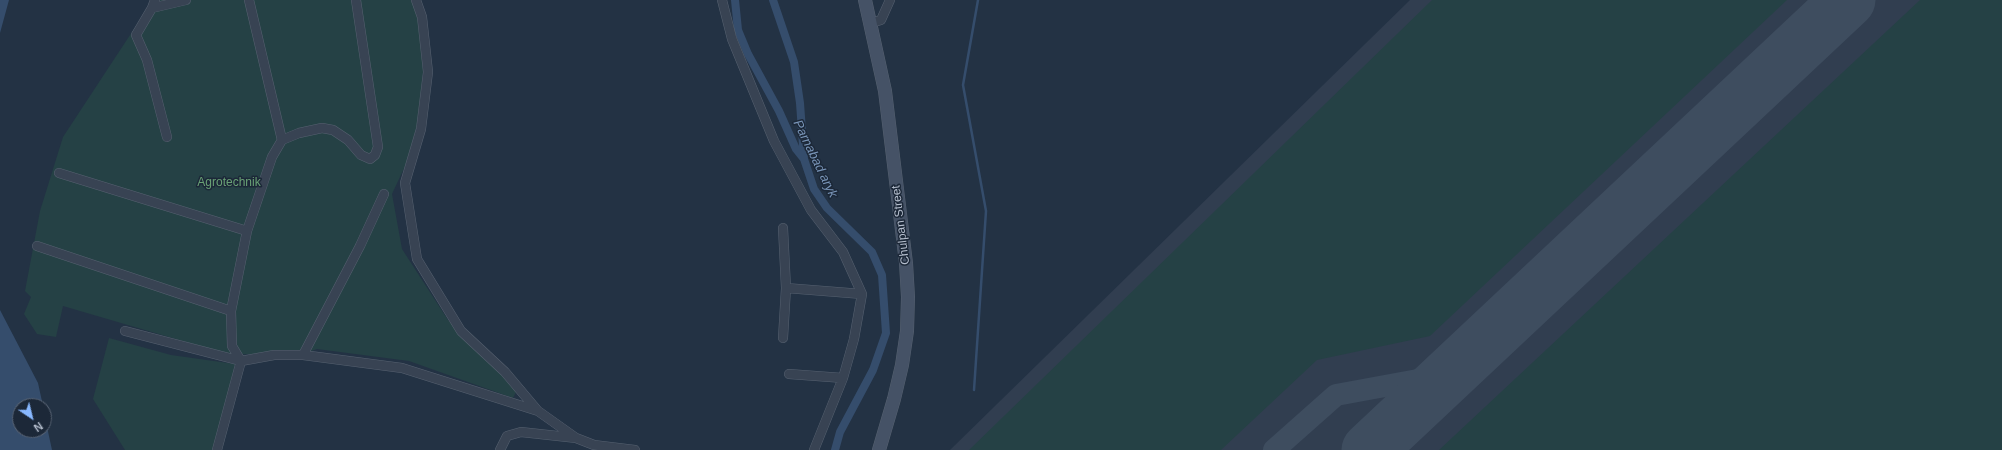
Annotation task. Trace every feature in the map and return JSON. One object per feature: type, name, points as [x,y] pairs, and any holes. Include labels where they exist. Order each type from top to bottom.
[{"type":"main road","name":"Chulpan Street","points":[[866,0],[885,91],[906,263],[908,297],[907,331],[902,365],[879,450]]},
{"type":"street","points":[[167,137],[147,60],[136,35],[154,4],[186,0]]},
{"type":"street","points":[[249,0],[282,140]]},
{"type":"street","points":[[217,450],[241,361],[232,346],[231,311],[247,231],[272,157],[282,140],[299,133],[322,128],[333,130],[348,140],[361,155],[370,159],[375,155],[378,147],[356,0]]},
{"type":"street","points":[[416,0],[422,17],[428,72],[420,129],[404,183],[417,259],[461,331],[505,372],[538,411],[593,448],[635,450]]},
{"type":"street","points":[[722,0],[732,38],[774,141],[811,210],[843,252],[862,294],[860,317],[843,378],[814,450]]},
{"type":"street","points":[[871,24],[881,20],[890,0]]},
{"type":"street","points":[[59,173],[247,231]]},
{"type":"street","points":[[303,355],[360,246],[384,194]]},
{"type":"street","points":[[783,228],[786,288],[783,338]]},
{"type":"street","points":[[37,246],[231,311]]},
{"type":"street","points":[[786,288],[862,294]]},
{"type":"street","points":[[125,331],[241,361],[274,355],[303,355],[402,368],[538,411]]},
{"type":"street","points":[[789,374],[843,378]]},
{"type":"street","points":[[500,450],[507,436],[522,432],[576,438]]},
{"type":"street","points":[[875,450],[883,435]]},
{"type":"shaded area","points":[[0,0],[9,0],[0,33]]},
{"type":"shaded area","points":[[1410,0],[2002,0],[2002,450],[950,450]]},
{"type":"shaded area","points":[[0,310],[38,383],[41,398],[12,398],[12,438],[49,438],[52,450],[0,450]]},
{"type":"green space","name":"Agrotechnik","points":[[153,0],[412,0],[420,27],[423,71],[419,119],[406,164],[392,194],[402,249],[448,320],[517,390],[513,398],[409,361],[317,349],[300,355],[227,354],[63,306],[56,337],[37,334],[24,314],[31,297],[25,291],[40,211],[63,137]]},
{"type":"green space","points":[[1432,0],[1787,0],[1430,336],[1317,360],[1221,450],[969,450]]},
{"type":"green space","points":[[1920,0],[2002,0],[2002,450],[1439,450]]},
{"type":"green space","points":[[109,338],[171,355],[235,364],[214,450],[125,450],[93,399]]},
{"type":"waterway","name":"Parnabad aryk","points":[[735,0],[738,30],[748,54],[779,111],[796,149],[804,159],[814,189],[827,208],[872,252],[882,275],[886,333],[873,370],[840,432],[835,450]]},
{"type":"waterway","points":[[773,0],[794,62],[800,103],[804,159]]},
{"type":"waterway","points":[[974,390],[986,211],[963,85],[978,0]]},
{"type":"taxiway","points":[[1274,450],[1336,395],[1434,377],[1444,374],[1458,366]]},
{"type":"taxiway","points":[[1373,450],[1378,441]]},
{"type":"runway","points":[[1369,450],[1848,0]]}]
